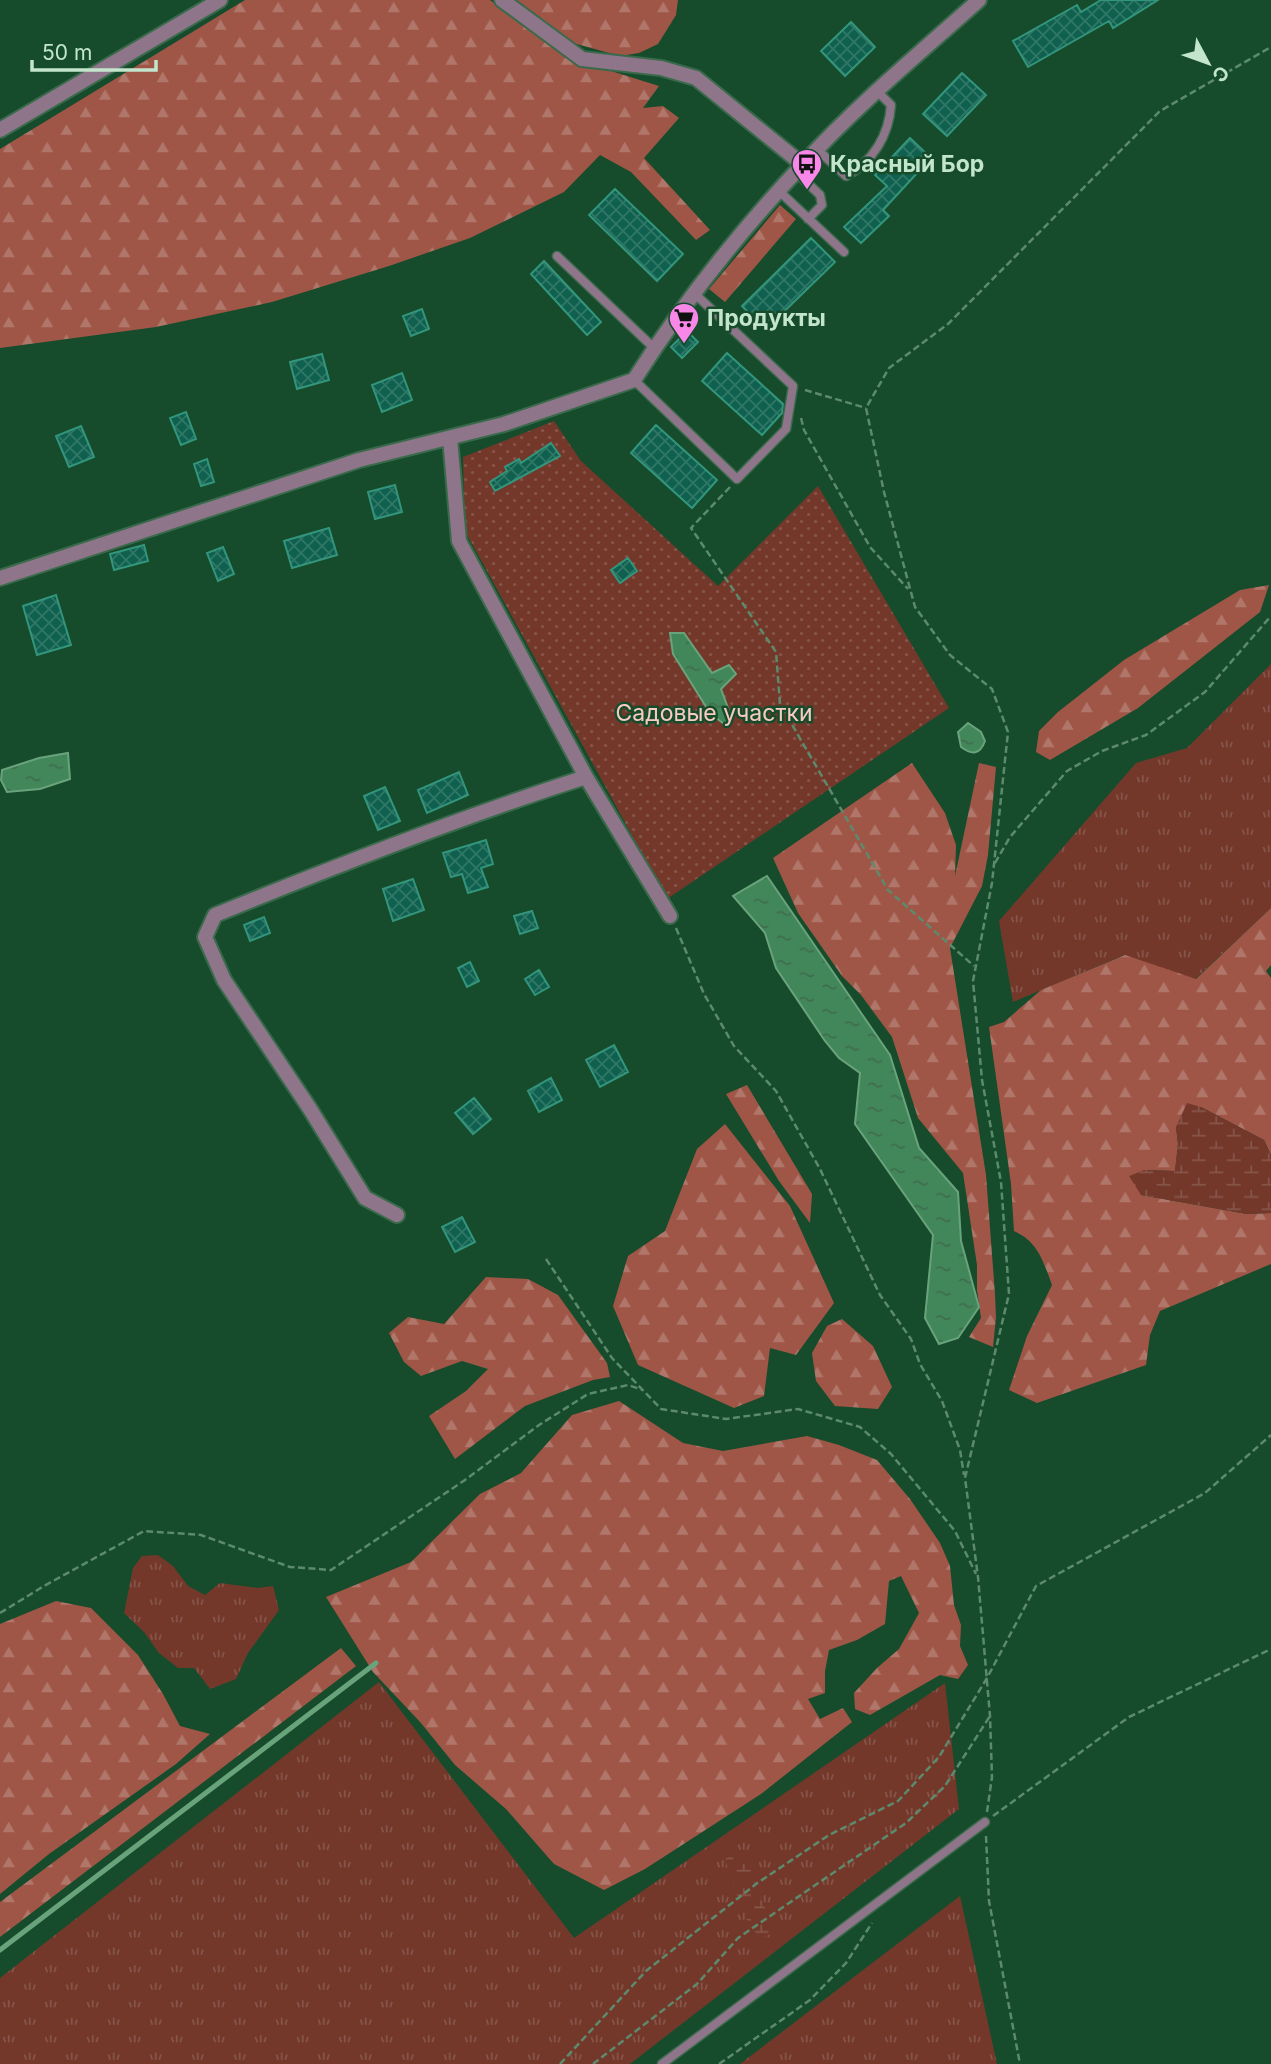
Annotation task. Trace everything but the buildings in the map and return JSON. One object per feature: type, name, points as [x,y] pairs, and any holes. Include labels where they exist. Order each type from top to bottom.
[{"type":"street","points":[[0,130],[220,0]]},
{"type":"street","points":[[502,0],[582,59],[661,68],[695,78],[799,168]]},
{"type":"street","points":[[0,578],[359,460],[504,424],[634,380],[695,293],[799,168],[877,91],[979,0]]},
{"type":"street","points":[[450,438],[459,541],[586,777],[670,916]]},
{"type":"street","points":[[397,1215],[365,1198],[310,1109],[223,980],[205,937],[215,915],[336,866],[586,777]]},
{"type":"lane","points":[[817,149],[846,176],[859,169],[877,150],[890,120],[891,105],[877,91]]},
{"type":"lane","points":[[799,168],[820,195],[822,205],[808,219]]},
{"type":"lane","points":[[779,191],[844,252]]},
{"type":"lane","points":[[557,256],[654,348]]},
{"type":"lane","points":[[634,380],[737,479],[786,429],[793,386],[695,293]]},
{"type":"lane","points":[[662,2064],[985,1822]]},
{"type":"path","points":[[965,1478],[1009,1294],[1001,1182],[982,1080],[973,981],[994,865],[1008,732],[992,689],[950,655],[915,607],[884,492],[866,408],[889,368],[948,324],[1160,111],[1271,47]]},
{"type":"path","points":[[793,386],[866,408]]},
{"type":"path","points":[[793,386],[804,430],[870,547],[911,592]]},
{"type":"path","points":[[737,479],[691,528],[776,652],[780,704],[888,890],[975,967]]},
{"type":"path","points":[[994,865],[1010,837],[1067,771],[1102,751],[1146,735],[1205,692],[1271,616]]},
{"type":"path","points":[[670,916],[704,994],[734,1046],[776,1091],[820,1169],[880,1295],[911,1339],[920,1364],[942,1401],[960,1450],[978,1577],[990,1716],[992,1777],[985,1822],[989,1901],[1020,2064]]},
{"type":"path","points":[[546,1259],[612,1358],[661,1409],[726,1419],[798,1409],[860,1427],[891,1454],[955,1531],[978,1577]]},
{"type":"path","points":[[0,1613],[144,1531],[201,1535],[290,1567],[331,1570],[465,1480],[539,1425],[588,1394],[628,1385],[643,1390]]},
{"type":"path","points":[[560,2064],[646,1971],[756,1884],[830,1835],[898,1801],[939,1757],[987,1678],[1036,1586],[1205,1493],[1271,1435]]},
{"type":"path","points":[[985,1822],[1129,1717],[1271,1649]]},
{"type":"path","points":[[593,2064],[697,1984],[738,1938],[906,1823],[944,1786],[990,1716]]},
{"type":"path","points":[[719,2064],[810,2000],[846,1963],[872,1923]]},
{"type":"green space","points":[[245,0],[490,0],[580,66],[611,71],[659,86],[643,108],[663,106],[679,118],[644,158],[710,230],[696,240],[631,172],[600,155],[564,192],[470,238],[389,266],[272,302],[156,327],[0,348],[0,149]]},
{"type":"green space","points":[[513,0],[678,0],[676,15],[658,44],[639,53],[620,56],[573,43]]},
{"type":"green space","points":[[780,205],[796,219],[725,302],[709,289]]},
{"type":"green space","name":"Садовые участки","points":[[554,421],[581,461],[718,586],[818,486],[949,708],[667,899],[465,531],[463,457]]},
{"type":"green space","points":[[1269,585],[1260,612],[1138,708],[1050,760],[1036,752],[1039,731],[1058,712],[1124,660],[1240,590]]},
{"type":"green space","points":[[1271,664],[1271,908],[1191,983],[1124,955],[1013,1002],[999,921],[1136,763],[1187,748]]},
{"type":"green space","points":[[912,763],[945,813],[956,845],[955,876],[979,763],[996,767],[988,855],[982,886],[950,948],[986,1175],[996,1317],[993,1347],[969,1337],[981,1318],[977,1265],[963,1173],[918,1118],[892,1037],[861,995],[842,976],[798,913],[773,858]]},
{"type":"green space","points":[[1271,908],[1271,965],[1266,971],[1271,978],[1271,1155],[1264,1140],[1201,1107],[1176,1127],[1178,1144],[1175,1171],[1144,1170],[1141,1195],[1247,1214],[1271,1213],[1271,1264],[1160,1311],[1150,1335],[1146,1365],[1037,1403],[1009,1390],[1027,1336],[1052,1285],[1043,1261],[1034,1247],[1014,1231],[1011,1184],[989,1027],[1004,1022],[1041,990],[1125,955],[1196,979]]},
{"type":"green space","points":[[747,1085],[812,1194],[810,1223],[779,1181],[726,1094]]},
{"type":"green space","points":[[1187,1103],[1201,1107],[1264,1140],[1271,1155],[1271,1213],[1247,1214],[1141,1195],[1129,1176],[1144,1170],[1175,1171],[1178,1144],[1176,1127]]},
{"type":"green space","points":[[725,1124],[790,1206],[834,1303],[796,1355],[770,1348],[764,1396],[734,1408],[638,1365],[613,1306],[628,1256],[665,1231],[697,1149]]},
{"type":"green space","points":[[486,1277],[528,1279],[558,1295],[607,1363],[610,1377],[593,1380],[525,1406],[455,1459],[429,1416],[466,1391],[488,1369],[462,1361],[421,1376],[404,1362],[389,1333],[408,1317],[444,1324]]},
{"type":"green space","points":[[842,1319],[873,1346],[892,1387],[878,1409],[835,1406],[816,1381],[812,1353],[827,1326]]},
{"type":"green space","points":[[619,1401],[683,1443],[723,1451],[807,1436],[877,1460],[910,1499],[940,1543],[950,1566],[954,1605],[961,1625],[960,1646],[968,1665],[958,1679],[940,1675],[870,1715],[855,1709],[854,1693],[899,1649],[919,1613],[901,1576],[889,1581],[885,1624],[857,1640],[829,1650],[825,1693],[808,1699],[820,1719],[843,1708],[852,1722],[761,1794],[645,1869],[604,1890],[554,1864],[506,1809],[455,1765],[421,1723],[373,1672],[326,1597],[411,1562],[480,1494],[521,1473],[572,1415]]},
{"type":"green space","points":[[158,1555],[173,1566],[188,1586],[205,1595],[220,1583],[258,1588],[273,1586],[279,1610],[248,1653],[236,1679],[210,1689],[194,1668],[178,1668],[159,1653],[144,1632],[124,1613],[133,1568],[142,1556]]},
{"type":"green space","points":[[56,1601],[91,1608],[138,1655],[180,1726],[210,1734],[176,1764],[49,1854],[0,1894],[0,1624]]},
{"type":"green space","points":[[341,1648],[356,1666],[0,1937],[0,1902]]},
{"type":"green space","points":[[379,1682],[574,1938],[945,1683],[959,1809],[630,2064],[0,2064],[0,1978]]},
{"type":"green space","points":[[736,1853],[747,1854],[761,1899],[773,1925],[771,1934],[760,1939],[743,1913],[725,1859]]},
{"type":"green space","points":[[960,1896],[997,2064],[740,2064]]},
{"type":"water","points":[[670,633],[684,633],[712,673],[729,665],[736,674],[721,689],[731,716],[724,724],[710,713],[673,654]]},
{"type":"water","points":[[968,723],[981,732],[985,741],[981,749],[975,752],[961,747],[958,732]]},
{"type":"water","points":[[68,753],[70,779],[40,789],[7,792],[1,780],[2,770],[39,758]]},
{"type":"water","points":[[767,876],[890,1055],[919,1148],[958,1192],[961,1241],[979,1307],[958,1338],[939,1344],[925,1318],[933,1235],[855,1124],[860,1073],[839,1058],[825,1041],[776,968],[765,933],[733,896]]},
{"type":"waterway","points":[[0,1950],[376,1663]]},
{"type":"place","name":"Красный Бор","points":[[807,191]]},
{"type":"place","name":"Продукты","points":[[684,345]]}]
